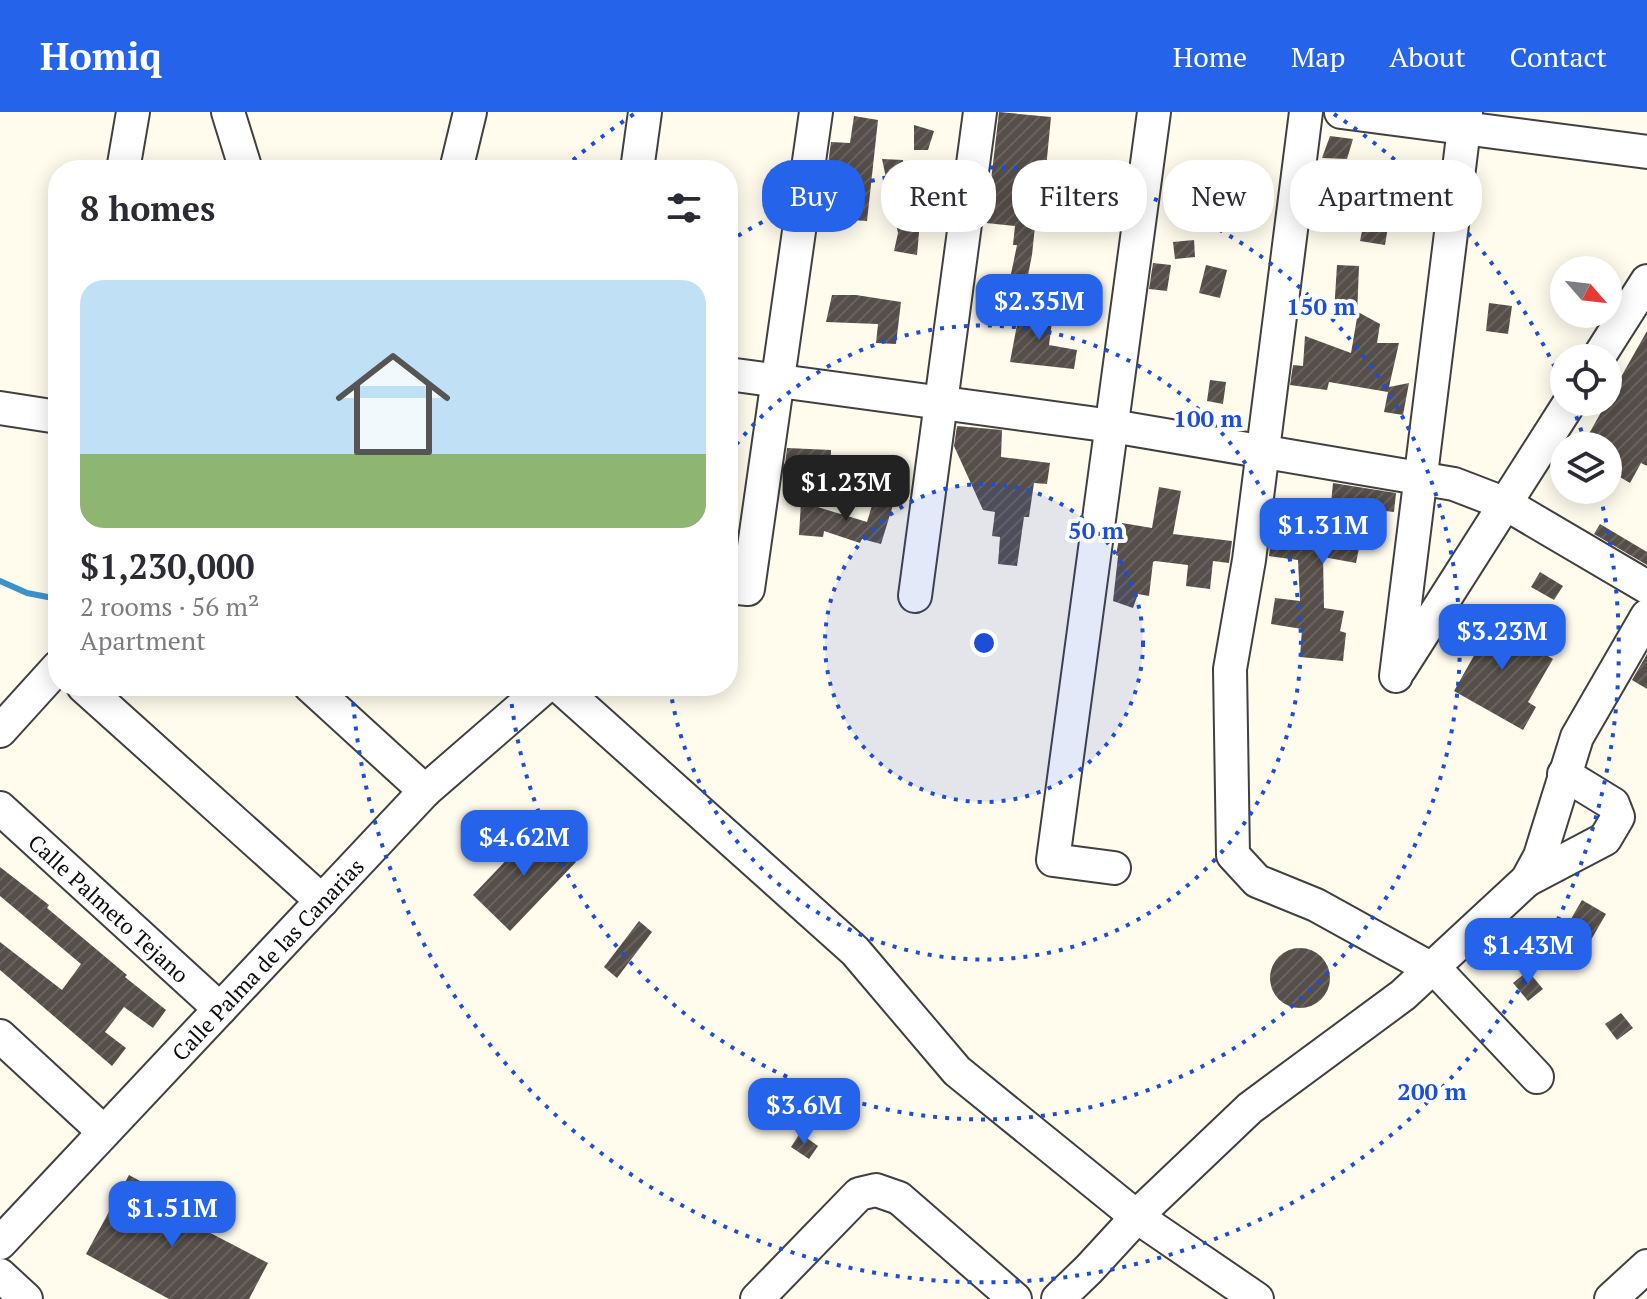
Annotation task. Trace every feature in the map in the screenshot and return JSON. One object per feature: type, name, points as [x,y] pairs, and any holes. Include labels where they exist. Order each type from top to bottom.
[{"type":"street","points":[[125,160],[133,112]]},
{"type":"street","points":[[228,112],[243,160]]},
{"type":"street","points":[[458,160],[470,112]]},
{"type":"street","points":[[638,160],[645,112]]},
{"type":"street","points":[[738,588],[748,589],[816,112]]},
{"type":"street","points":[[915,596],[980,112]]},
{"type":"street","points":[[1114,868],[1053,860],[1154,112]]},
{"type":"street","points":[[1306,112],[1249,560],[1230,669],[1233,855],[1257,881],[1316,905],[1439,973],[1537,1077]]},
{"type":"street","points":[[1341,112],[1465,120],[1647,152]]},
{"type":"street","points":[[1465,120],[1396,676],[1561,416]]},
{"type":"street","points":[[1607,344],[1647,281]]},
{"type":"street","points":[[738,376],[1112,426],[1454,484],[1506,504],[1647,587]]},
{"type":"street","points":[[0,408],[48,415]]},
{"type":"street","points":[[1527,880],[1540,856],[1577,737],[1647,616]]},
{"type":"street","points":[[0,731],[48,678]]},
{"type":"street","points":[[94,696],[322,901]]},
{"type":"street","points":[[321,696],[425,791]]},
{"type":"street","name":"Calle Palma de las Canarias","points":[[0,1243],[425,791],[534,696]]},
{"type":"street","points":[[570,696],[855,951],[957,1071],[1137,1217],[1257,1299]]},
{"type":"street","points":[[1058,1299],[1137,1217],[1250,1108],[1403,995],[1527,880],[1605,839],[1618,817],[1613,804],[1564,774]]},
{"type":"street","name":"Calle Palmeto Tejano","points":[[0,808],[220,1009]]},
{"type":"street","points":[[0,1036],[104,1132]]},
{"type":"street","points":[[770,1294],[859,1194],[876,1190],[899,1198],[1015,1299]]},
{"type":"street","points":[[1611,1299],[1647,1266]]},
{"type":"street","points":[[0,1275],[26,1299]]},
{"type":"building","points":[[999,112],[1051,117],[1047,160],[1012,160],[1012,226],[996,224],[996,160],[993,160]]},
{"type":"building","points":[[854,116],[878,120],[867,221],[865,160],[829,160],[831,142],[850,143]]},
{"type":"building","points":[[914,125],[934,131],[928,150],[914,150]]},
{"type":"building","points":[[1330,136],[1353,139],[1347,159],[1322,158]]},
{"type":"building","points":[[919,232],[917,255],[894,251],[898,233]]},
{"type":"building","points":[[1014,232],[1034,232],[1022,305],[1005,303],[1017,245],[1013,245]]},
{"type":"building","points":[[1362,232],[1387,232],[1385,245],[1360,241]]},
{"type":"building","points":[[1194,240],[1195,257],[1175,259],[1173,242]]},
{"type":"building","points":[[1153,263],[1171,265],[1167,291],[1149,289]]},
{"type":"building","points":[[1206,265],[1227,270],[1220,298],[1199,293]]},
{"type":"building","points":[[1337,265],[1359,266],[1357,316],[1334,313]]},
{"type":"building","points":[[832,295],[856,295],[901,302],[896,344],[876,343],[878,324],[826,322]]},
{"type":"building","points":[[1489,303],[1512,306],[1508,334],[1486,331]]},
{"type":"building","points":[[1020,309],[1053,313],[1049,345],[1077,350],[1074,369],[1010,362]]},
{"type":"building","points":[[1358,312],[1380,324],[1377,343],[1399,343],[1389,387],[1409,383],[1403,415],[1384,412],[1388,392],[1329,382],[1327,390],[1290,385],[1293,365],[1303,366],[1305,336],[1351,353]]},
{"type":"building","points":[[1647,331],[1647,466],[1641,463],[1630,483],[1622,478],[1622,432],[1590,432],[1599,416],[1622,416],[1622,375]]},
{"type":"building","points":[[1210,380],[1226,382],[1223,404],[1207,401]]},
{"type":"building","points":[[957,426],[1002,430],[1001,457],[1050,463],[1047,484],[1034,483],[1029,517],[1024,517],[1017,566],[998,564],[1000,537],[992,536],[995,512],[983,510],[954,446]]},
{"type":"building","points":[[787,448],[831,450],[830,482],[783,480]]},
{"type":"building","points":[[1333,483],[1396,493],[1394,512],[1367,509],[1356,563],[1323,557],[1324,608],[1344,611],[1340,631],[1346,633],[1343,661],[1300,657],[1302,629],[1271,624],[1275,598],[1300,601],[1298,560],[1269,556],[1273,520],[1320,528],[1325,502],[1331,503]]},
{"type":"building","points":[[1159,487],[1181,491],[1173,534],[1232,541],[1229,563],[1213,561],[1210,589],[1186,586],[1188,565],[1155,561],[1149,596],[1138,594],[1133,608],[1113,601],[1122,523],[1152,528]]},
{"type":"building","points":[[874,499],[893,505],[881,544],[862,539],[860,543],[824,531],[823,537],[799,535],[801,502],[867,522]]},
{"type":"building","points":[[1600,524],[1647,552],[1647,565],[1594,534]]},
{"type":"building","points":[[1540,572],[1563,586],[1554,600],[1531,587]]},
{"type":"building","points":[[1472,612],[1553,659],[1528,702],[1536,707],[1523,730],[1454,691],[1480,645],[1459,634]]},
{"type":"building","points":[[1647,654],[1647,689],[1632,680]]},
{"type":"building","points":[[539,826],[576,862],[510,931],[473,895]]},
{"type":"building","points":[[0,867],[49,905],[47,908],[166,1010],[153,1028],[124,1007],[105,1032],[126,1048],[112,1066],[0,970],[0,942],[62,990],[81,964],[0,896]]},
{"type":"building","points":[[1582,900],[1606,914],[1581,957],[1557,943]]},
{"type":"building","points":[[639,921],[652,932],[617,978],[604,967]]},
{"type":"building","points":[[1300,948],[1312,950],[1321,957],[1328,966],[1328,990],[1321,999],[1312,1006],[1300,1008],[1288,1006],[1279,999],[1272,990],[1270,978],[1272,966],[1279,957],[1288,950]]},
{"type":"building","points":[[1528,971],[1543,989],[1528,1001],[1513,983]]},
{"type":"building","points":[[1621,1013],[1633,1028],[1617,1040],[1605,1024]]},
{"type":"building","points":[[800,1133],[818,1146],[809,1159],[791,1147]]},
{"type":"building","points":[[129,1175],[203,1215],[197,1226],[268,1263],[249,1299],[169,1299],[86,1254]]},
{"type":"waterway","points":[[0,581],[27,593],[48,597]]}]
